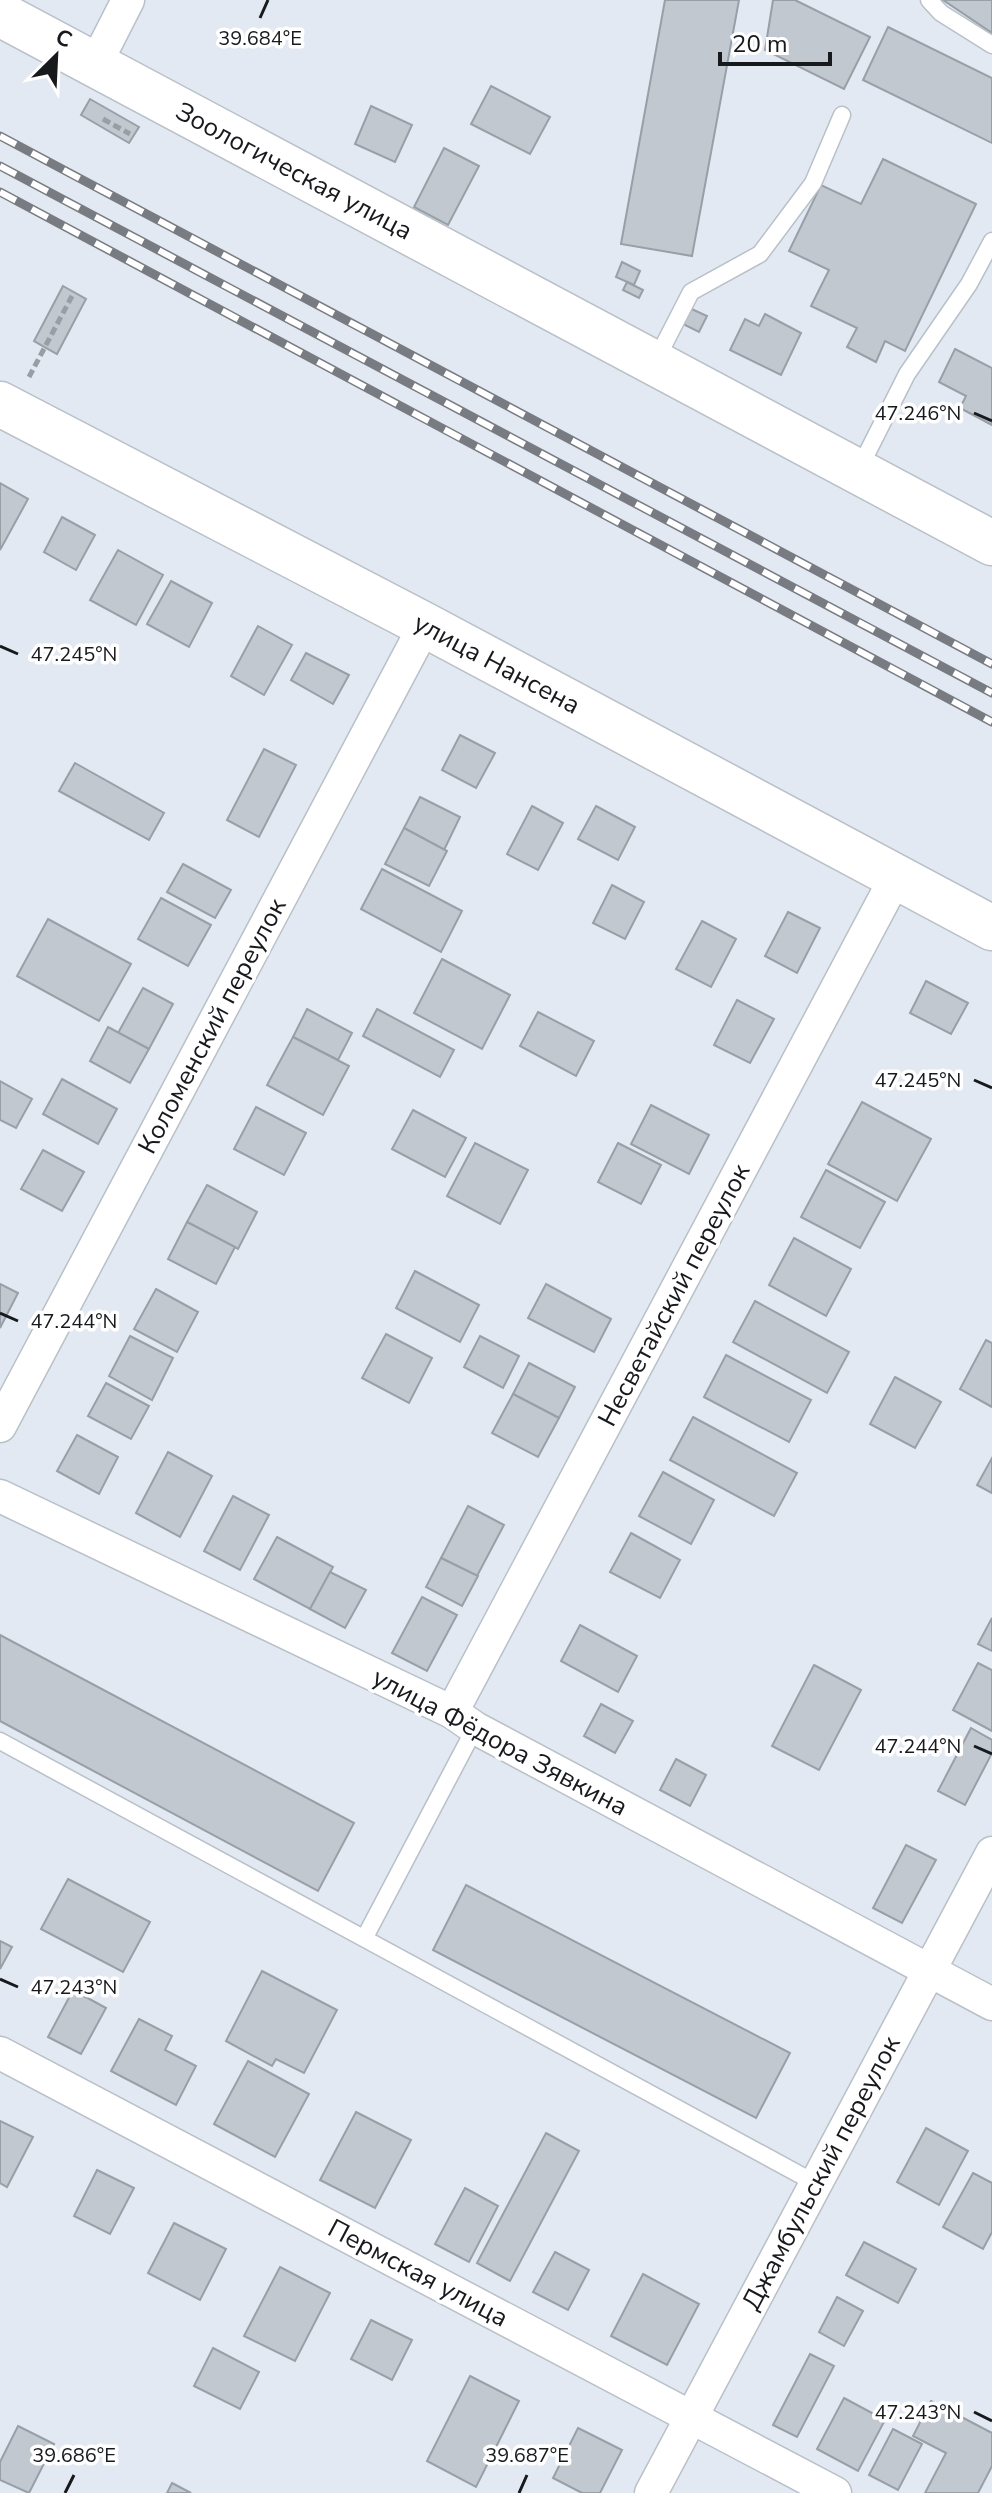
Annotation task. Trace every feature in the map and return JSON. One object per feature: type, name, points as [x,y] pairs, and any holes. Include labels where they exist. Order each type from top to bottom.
[{"type":"main road","name":"Зоологическая улица","points":[[0,14],[655,363]]},
{"type":"main road","points":[[655,363],[992,543]]},
{"type":"main road","name":"улица Нансена","points":[[0,404],[425,625],[992,928]]},
{"type":"street","points":[[95,65],[128,0]]},
{"type":"street","name":"Коломенский переулок","points":[[0,1426],[425,625]]},
{"type":"street","name":"Несветайский переулок","points":[[463,1720],[896,877]]},
{"type":"street","name":"улица Фёдора Зявкина","points":[[0,1496],[463,1720],[992,2004]]},
{"type":"street","name":"Джамбульский переулок","points":[[651,2493],[992,1853]]},
{"type":"street","name":"Пермская улица","points":[[0,2053],[835,2493]]},
{"type":"lane","points":[[929,0],[941,13],[992,45]]},
{"type":"lane","points":[[655,363],[691,292],[760,254],[813,183],[842,115]]},
{"type":"lane","points":[[858,473],[907,374],[969,284],[992,241]]},
{"type":"lane","points":[[365,1937],[463,1720]]},
{"type":"lane","points":[[0,1741],[817,2184]]},
{"type":"path","points":[[92,112],[130,134]]},
{"type":"path","points":[[48,340],[72,296]]},
{"type":"building","points":[[665,0],[739,0],[692,256],[621,244]]},
{"type":"building","points":[[773,0],[795,0],[870,37],[844,89],[765,50]]},
{"type":"building","points":[[943,0],[992,0],[992,33]]},
{"type":"building","points":[[888,27],[992,78],[992,143],[863,80]]},
{"type":"building","points":[[491,86],[550,117],[530,154],[471,124]]},
{"type":"building","points":[[90,99],[139,127],[129,143],[81,115]]},
{"type":"building","points":[[371,106],[412,125],[395,162],[355,144]]},
{"type":"building","points":[[444,148],[479,166],[448,225],[414,207]]},
{"type":"building","points":[[883,159],[976,204],[905,351],[885,341],[876,362],[847,347],[857,328],[811,306],[829,270],[789,251],[821,185],[861,204]]},
{"type":"building","points":[[622,262],[640,271],[634,285],[616,277]]},
{"type":"building","points":[[627,282],[643,290],[639,298],[623,290]]},
{"type":"building","points":[[63,286],[86,299],[57,354],[34,341]]},
{"type":"building","points":[[685,306],[707,316],[699,332],[677,321]]},
{"type":"building","points":[[765,314],[801,333],[781,375],[730,350],[745,319],[759,326]]},
{"type":"building","points":[[955,349],[992,368],[992,425],[960,408],[966,396],[939,382]]},
{"type":"building","points":[[0,483],[28,499],[0,550]]},
{"type":"building","points":[[62,517],[95,535],[76,570],[44,552]]},
{"type":"building","points":[[118,550],[163,575],[136,625],[90,600]]},
{"type":"building","points":[[171,581],[212,603],[189,647],[147,624]]},
{"type":"building","points":[[258,626],[292,645],[264,695],[231,676]]},
{"type":"building","points":[[306,653],[349,675],[333,704],[291,680]]},
{"type":"building","points":[[460,735],[495,753],[476,788],[442,770]]},
{"type":"building","points":[[264,749],[296,765],[259,837],[227,820]]},
{"type":"building","points":[[75,763],[164,813],[149,840],[59,791]]},
{"type":"building","points":[[420,797],[460,817],[444,850],[404,828]]},
{"type":"building","points":[[532,806],[563,823],[538,870],[507,854]]},
{"type":"building","points":[[596,806],[635,827],[618,860],[578,839]]},
{"type":"building","points":[[404,828],[447,851],[429,886],[385,864]]},
{"type":"building","points":[[183,864],[231,890],[215,918],[167,892]]},
{"type":"building","points":[[382,869],[462,911],[441,952],[361,909]]},
{"type":"building","points":[[612,885],[644,902],[625,939],[593,923]]},
{"type":"building","points":[[161,898],[211,925],[188,966],[138,939]]},
{"type":"building","points":[[788,912],[820,928],[797,973],[765,956]]},
{"type":"building","points":[[48,919],[131,964],[99,1021],[17,976]]},
{"type":"building","points":[[702,921],[736,939],[711,987],[676,969]]},
{"type":"building","points":[[442,959],[510,995],[482,1049],[414,1013]]},
{"type":"building","points":[[926,981],[968,1003],[951,1034],[910,1013]]},
{"type":"building","points":[[143,988],[173,1004],[149,1049],[118,1033]]},
{"type":"building","points":[[737,1000],[774,1019],[750,1063],[714,1045]]},
{"type":"building","points":[[307,1009],[352,1033],[338,1060],[293,1037]]},
{"type":"building","points":[[377,1009],[454,1050],[440,1077],[363,1036]]},
{"type":"building","points":[[538,1012],[594,1041],[576,1076],[520,1046]]},
{"type":"building","points":[[108,1027],[149,1049],[130,1083],[90,1061]]},
{"type":"building","points":[[293,1037],[349,1066],[323,1115],[267,1085]]},
{"type":"building","points":[[62,1079],[117,1109],[98,1144],[43,1114]]},
{"type":"building","points":[[0,1081],[32,1099],[16,1128],[0,1120]]},
{"type":"building","points":[[862,1102],[931,1139],[897,1201],[828,1164]]},
{"type":"building","points":[[651,1105],[709,1135],[689,1174],[631,1144]]},
{"type":"building","points":[[256,1107],[306,1133],[284,1175],[234,1149]]},
{"type":"building","points":[[413,1110],[466,1138],[445,1177],[392,1149]]},
{"type":"building","points":[[475,1143],[528,1170],[500,1224],[447,1196]]},
{"type":"building","points":[[618,1143],[661,1165],[641,1204],[598,1182]]},
{"type":"building","points":[[43,1150],[84,1172],[62,1211],[21,1189]]},
{"type":"building","points":[[826,1170],[885,1202],[860,1248],[801,1217]]},
{"type":"building","points":[[207,1185],[257,1212],[238,1249],[187,1222]]},
{"type":"building","points":[[187,1222],[235,1247],[216,1284],[168,1259]]},
{"type":"building","points":[[794,1238],[851,1269],[826,1316],[769,1285]]},
{"type":"building","points":[[415,1271],[479,1305],[460,1342],[396,1308]]},
{"type":"building","points":[[0,1284],[18,1293],[0,1328]]},
{"type":"building","points":[[546,1284],[611,1319],[594,1352],[528,1318]]},
{"type":"building","points":[[156,1289],[198,1312],[177,1352],[134,1329]]},
{"type":"building","points":[[755,1301],[849,1352],[827,1393],[733,1342]]},
{"type":"building","points":[[386,1334],[432,1358],[409,1403],[362,1378]]},
{"type":"building","points":[[130,1336],[173,1358],[152,1400],[109,1376]]},
{"type":"building","points":[[480,1336],[519,1356],[503,1388],[464,1367]]},
{"type":"building","points":[[986,1340],[992,1343],[992,1407],[960,1389]]},
{"type":"building","points":[[726,1355],[811,1400],[789,1442],[704,1397]]},
{"type":"building","points":[[529,1363],[575,1387],[559,1418],[513,1394]]},
{"type":"building","points":[[895,1377],[941,1402],[915,1448],[870,1424]]},
{"type":"building","points":[[106,1383],[149,1406],[131,1439],[88,1416]]},
{"type":"building","points":[[513,1394],[559,1418],[538,1457],[492,1433]]},
{"type":"building","points":[[693,1417],[797,1473],[774,1516],[670,1460]]},
{"type":"building","points":[[77,1435],[118,1457],[99,1494],[57,1471]]},
{"type":"building","points":[[168,1452],[212,1476],[180,1537],[136,1513]]},
{"type":"building","points":[[992,1458],[992,1493],[977,1485]]},
{"type":"building","points":[[663,1472],[714,1500],[691,1544],[639,1516]]},
{"type":"building","points":[[233,1496],[269,1515],[240,1570],[204,1551]]},
{"type":"building","points":[[468,1506],[504,1525],[477,1576],[441,1558]]},
{"type":"building","points":[[631,1533],[680,1560],[660,1598],[610,1572]]},
{"type":"building","points":[[277,1537],[333,1567],[310,1609],[254,1579]]},
{"type":"building","points":[[441,1558],[478,1576],[462,1606],[426,1587]]},
{"type":"building","points":[[330,1572],[366,1590],[345,1628],[310,1609]]},
{"type":"building","points":[[422,1597],[457,1615],[427,1671],[392,1653]]},
{"type":"building","points":[[992,1618],[992,1651],[978,1644]]},
{"type":"building","points":[[580,1625],[637,1656],[618,1692],[561,1661]]},
{"type":"building","points":[[0,1635],[354,1823],[318,1891],[0,1721]]},
{"type":"building","points":[[978,1663],[992,1670],[992,1731],[953,1710]]},
{"type":"building","points":[[814,1665],[861,1690],[819,1770],[772,1746]]},
{"type":"building","points":[[601,1704],[633,1721],[615,1753],[584,1736]]},
{"type":"building","points":[[971,1728],[992,1740],[992,1753],[965,1805],[938,1791]]},
{"type":"building","points":[[676,1759],[706,1775],[690,1806],[660,1790]]},
{"type":"building","points":[[906,1845],[936,1860],[902,1923],[873,1908]]},
{"type":"building","points":[[68,1879],[150,1922],[123,1972],[41,1929]]},
{"type":"building","points":[[466,1885],[790,2053],[756,2118],[433,1950]]},
{"type":"building","points":[[0,1941],[12,1947],[0,1969]]},
{"type":"building","points":[[262,1971],[337,2010],[304,2073],[276,2059],[272,2066],[226,2041]]},
{"type":"building","points":[[73,1990],[106,2008],[81,2054],[48,2037]]},
{"type":"building","points":[[139,2019],[172,2036],[165,2050],[196,2066],[176,2105],[111,2071]]},
{"type":"building","points":[[248,2061],[309,2094],[275,2157],[214,2124]]},
{"type":"building","points":[[356,2112],[411,2140],[375,2208],[320,2180]]},
{"type":"building","points":[[0,2121],[33,2137],[7,2187],[0,2183]]},
{"type":"building","points":[[926,2128],[968,2151],[939,2205],[897,2182]]},
{"type":"building","points":[[546,2133],[579,2151],[510,2281],[477,2263]]},
{"type":"building","points":[[97,2170],[134,2188],[110,2234],[74,2216]]},
{"type":"building","points":[[973,2173],[992,2183],[992,2232],[983,2249],[943,2227]]},
{"type":"building","points":[[465,2188],[498,2206],[469,2262],[435,2244]]},
{"type":"building","points":[[174,2223],[226,2249],[200,2300],[148,2273]]},
{"type":"building","points":[[864,2242],[916,2269],[898,2303],[846,2275]]},
{"type":"building","points":[[555,2252],[589,2270],[568,2310],[533,2292]]},
{"type":"building","points":[[280,2267],[330,2293],[295,2361],[244,2336]]},
{"type":"building","points":[[643,2274],[699,2304],[667,2365],[611,2336]]},
{"type":"building","points":[[837,2297],[863,2311],[844,2346],[819,2332]]},
{"type":"building","points":[[371,2320],[412,2340],[392,2380],[351,2359]]},
{"type":"building","points":[[213,2348],[259,2372],[240,2409],[194,2386]]},
{"type":"building","points":[[810,2354],[834,2366],[797,2437],[773,2425]]},
{"type":"building","points":[[470,2376],[519,2401],[476,2487],[427,2461]]},
{"type":"building","points":[[844,2398],[885,2420],[858,2471],[817,2449]]},
{"type":"building","points":[[931,2401],[992,2433],[992,2466],[978,2493],[925,2493],[946,2453],[913,2436]]},
{"type":"building","points":[[18,2426],[54,2444],[29,2493],[0,2480],[0,2462]]},
{"type":"building","points":[[578,2428],[622,2450],[600,2493],[582,2493],[553,2478]]},
{"type":"building","points":[[893,2429],[922,2444],[898,2490],[869,2475]]},
{"type":"building","points":[[172,2483],[191,2493],[167,2493]]},
{"type":"railway","points":[[0,136],[992,664]]},
{"type":"railway","points":[[0,166],[992,693]]},
{"type":"railway","points":[[0,192],[992,722]]}]
